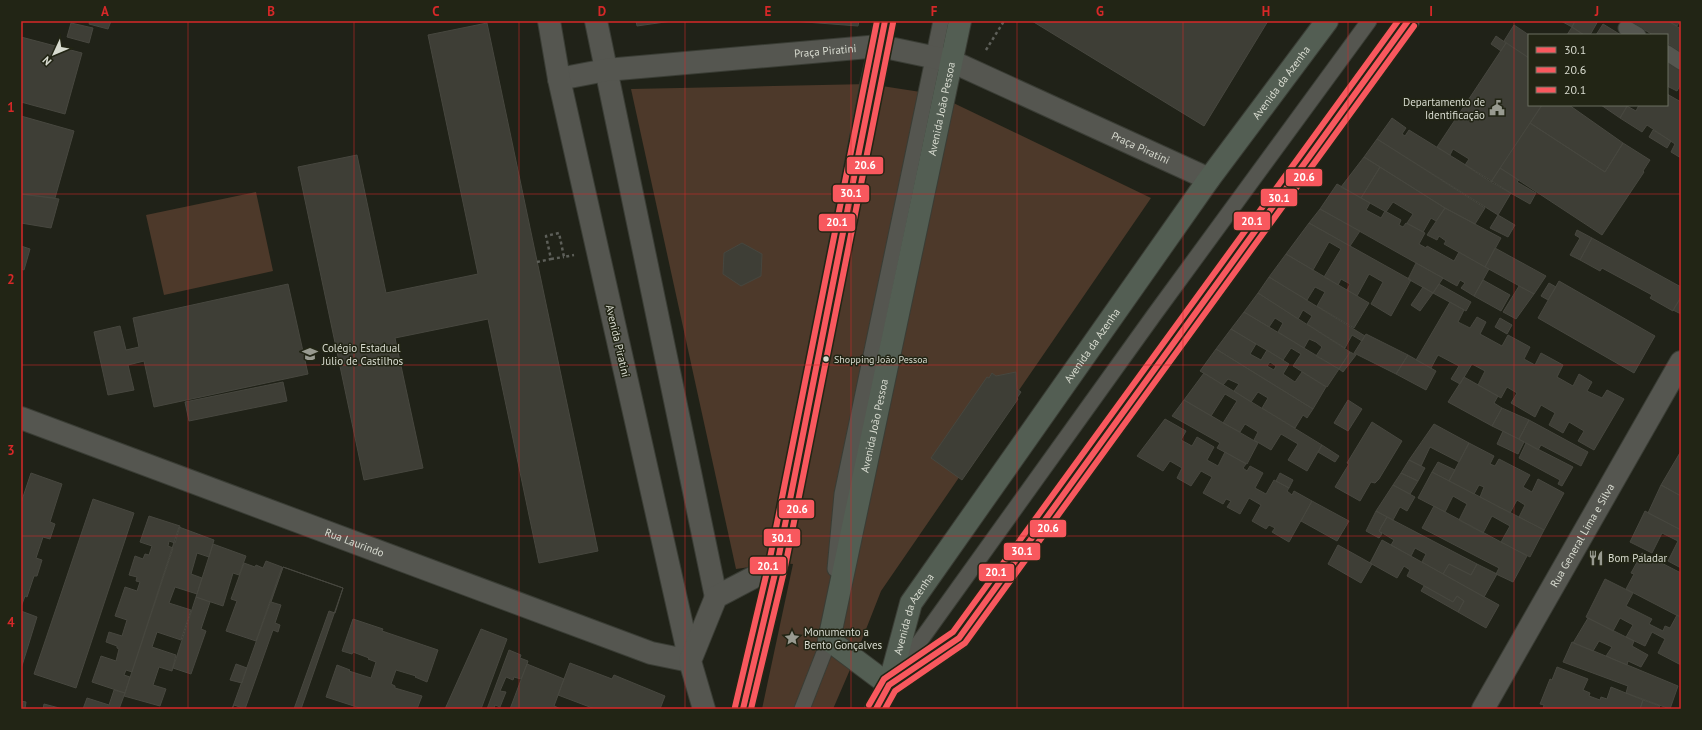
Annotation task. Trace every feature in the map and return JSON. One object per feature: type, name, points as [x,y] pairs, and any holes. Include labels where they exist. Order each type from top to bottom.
[{"type":"main road","points":[[743,709],[777,565],[885,21]]},
{"type":"main road","name":"Avenida João Pessoa","points":[[829,640],[942,59],[960,21]]},
{"type":"main road","name":"Avenida da Azenha","points":[[876,709],[889,685],[911,603],[1209,179],[1327,21]]},
{"type":"main road","name":"Avenida da Azenha","points":[[889,685],[959,638],[1408,21]]},
{"type":"main road","points":[[829,640],[889,685]]},
{"type":"street","name":"Avenida Piratini","points":[[549,21],[559,79],[595,240],[690,661],[704,709]]},
{"type":"street","points":[[596,21],[716,597],[690,661]]},
{"type":"street","name":"Praça Piratini","points":[[559,79],[606,70],[880,46],[942,59],[974,71],[1209,179]]},
{"type":"street","name":"Rua General Lima e Silva","points":[[1483,709],[1681,362]]},
{"type":"street","name":"Rua Laurindo","points":[[21,418],[651,653],[690,661]]},
{"type":"street","points":[[716,597],[777,565]]},
{"type":"lane","points":[[941,21],[942,59]]},
{"type":"lane","points":[[889,685],[1154,315],[1369,21]]},
{"type":"lane","points":[[1668,55],[1681,62]]},
{"type":"lane","points":[[802,709],[829,640]]},
{"type":"path","points":[[974,71],[1004,21]]},
{"type":"path","points":[[550,259],[546,236],[559,233],[564,257]]},
{"type":"path","points":[[537,262],[578,254],[595,240]]},
{"type":"shaded area","points":[[869,84],[927,93],[943,98],[1151,198],[881,591],[833,709],[762,709],[793,564],[779,563],[736,569],[631,89]]},
{"type":"shaded area","points":[[256,192],[273,271],[164,295],[146,215]]},
{"type":"building","points":[[90,21],[111,21],[108,29],[89,24]]},
{"type":"building","points":[[636,21],[672,21],[637,26]]},
{"type":"building","points":[[792,21],[859,21],[858,26]]},
{"type":"building","points":[[1032,21],[1268,21],[1204,126]]},
{"type":"building","points":[[1561,21],[1575,21],[1572,27]]},
{"type":"building","points":[[1575,21],[1598,21],[1591,34],[1582,34],[1572,27]]},
{"type":"building","points":[[1630,21],[1668,21],[1681,29],[1681,52],[1668,44],[1668,34],[1651,34]]},
{"type":"building","points":[[1668,21],[1680,21],[1677,26]]},
{"type":"building","points":[[71,23],[93,28],[89,43],[67,37]]},
{"type":"building","points":[[487,23],[598,551],[539,563],[488,319],[395,338],[423,468],[364,480],[298,167],[357,155],[386,293],[478,274],[428,35]]},
{"type":"building","points":[[1603,24],[1619,34],[1597,34]]},
{"type":"building","points":[[1514,25],[1528,34],[1528,57],[1504,41]]},
{"type":"building","points":[[1572,27],[1582,34],[1568,34]]},
{"type":"building","points":[[1496,36],[1506,43],[1501,51],[1491,44]]},
{"type":"building","points":[[21,37],[82,53],[65,114],[21,102]]},
{"type":"building","points":[[1506,43],[1528,57],[1528,106],[1541,106],[1491,182],[1465,165],[1469,159],[1453,149],[1450,155],[1437,147]]},
{"type":"building","points":[[1668,64],[1681,71],[1681,84],[1677,91],[1668,86]]},
{"type":"building","points":[[1668,95],[1681,102],[1681,158],[1671,152],[1675,144],[1647,125],[1642,132],[1620,118],[1627,106],[1636,111],[1638,106],[1668,106]]},
{"type":"building","points":[[1541,106],[1570,106],[1623,143],[1605,172],[1530,123]]},
{"type":"building","points":[[1602,106],[1627,106],[1620,118]]},
{"type":"building","points":[[21,116],[74,131],[55,198],[21,194]]},
{"type":"building","points":[[1392,118],[1406,128],[1402,134],[1405,136],[1409,130],[1511,193],[1498,215],[1377,139]]},
{"type":"building","points":[[1530,123],[1605,172],[1623,143],[1650,160],[1643,171],[1644,172],[1602,235],[1500,168]]},
{"type":"building","points":[[1653,130],[1671,141],[1667,148],[1649,137]]},
{"type":"building","points":[[1377,139],[1485,208],[1475,224],[1445,208],[1364,157]]},
{"type":"building","points":[[1364,157],[1380,167],[1361,198],[1341,187]]},
{"type":"building","points":[[1380,167],[1445,208],[1436,221],[1431,218],[1423,232],[1407,223],[1413,214],[1393,202],[1386,212],[1361,198]]},
{"type":"building","points":[[1500,168],[1519,180],[1517,182],[1536,193],[1530,204],[1491,182]]},
{"type":"building","points":[[1337,184],[1370,203],[1366,210],[1381,218],[1385,211],[1401,220],[1399,225],[1403,227],[1406,223],[1425,233],[1419,244],[1426,248],[1427,246],[1454,261],[1459,252],[1489,269],[1474,296],[1461,288],[1465,283],[1460,280],[1457,286],[1320,209]]},
{"type":"building","points":[[21,194],[59,199],[51,228],[21,223]]},
{"type":"building","points":[[1445,208],[1501,238],[1485,267],[1444,244],[1446,241],[1439,236],[1437,240],[1427,235]]},
{"type":"building","points":[[1320,209],[1360,231],[1350,246],[1309,223]]},
{"type":"building","points":[[1498,215],[1515,225],[1508,237],[1490,228]]},
{"type":"building","points":[[1309,223],[1411,280],[1391,316],[1371,304],[1383,282],[1369,274],[1357,296],[1347,290],[1350,284],[1341,279],[1338,285],[1324,277],[1341,249],[1329,242],[1313,270],[1286,254]]},
{"type":"building","points":[[1577,230],[1592,238],[1580,260],[1570,255],[1580,238],[1575,235]]},
{"type":"building","points":[[1592,238],[1681,287],[1681,297],[1673,311],[1650,298],[1652,295],[1602,268],[1600,271],[1580,260]]},
{"type":"building","points":[[742,243],[762,254],[761,276],[741,286],[723,274],[724,253]]},
{"type":"building","points":[[21,246],[30,249],[24,270],[21,269]]},
{"type":"building","points":[[1495,248],[1546,276],[1534,294],[1485,267]]},
{"type":"building","points":[[1286,254],[1369,303],[1354,328],[1317,306],[1325,292],[1315,287],[1307,300],[1269,277]]},
{"type":"building","points":[[1416,263],[1443,278],[1433,293],[1408,279]]},
{"type":"building","points":[[1269,277],[1365,336],[1362,341],[1352,335],[1345,348],[1307,324],[1312,316],[1303,310],[1298,319],[1258,293]]},
{"type":"building","points":[[1483,280],[1510,295],[1501,311],[1474,296]]},
{"type":"building","points":[[1559,281],[1655,336],[1634,373],[1538,318]]},
{"type":"building","points":[[1549,283],[1556,287],[1548,300],[1541,296]]},
{"type":"building","points":[[288,284],[308,374],[154,407],[144,361],[128,365],[134,390],[108,395],[94,332],[120,326],[126,350],[139,347],[133,318]]},
{"type":"building","points":[[1439,284],[1471,302],[1466,311],[1433,293]]},
{"type":"building","points":[[1519,286],[1534,294],[1516,319],[1503,312]]},
{"type":"building","points":[[1423,287],[1433,293],[1420,311],[1411,305]]},
{"type":"building","points":[[1258,293],[1350,352],[1339,369],[1316,356],[1322,347],[1316,342],[1309,339],[1304,348],[1278,332],[1283,323],[1275,318],[1269,327],[1244,312]]},
{"type":"building","points":[[1681,297],[1681,314],[1673,310]]},
{"type":"building","points":[[1450,302],[1464,310],[1458,322],[1470,328],[1477,317],[1486,322],[1480,334],[1502,346],[1508,335],[1530,347],[1524,359],[1535,365],[1541,353],[1563,365],[1557,377],[1573,386],[1579,374],[1592,382],[1587,391],[1602,398],[1607,390],[1624,399],[1594,450],[1578,441],[1584,431],[1569,422],[1563,433],[1549,425],[1555,413],[1541,405],[1535,417],[1511,403],[1517,393],[1507,387],[1501,398],[1478,385],[1485,371],[1472,364],[1460,384],[1451,379],[1459,366],[1438,355],[1431,368],[1416,360]]},
{"type":"building","points":[[1244,312],[1339,369],[1327,387],[1293,366],[1301,354],[1291,348],[1283,360],[1231,329]]},
{"type":"building","points":[[1500,318],[1512,325],[1507,334],[1495,327]]},
{"type":"building","points":[[1231,329],[1256,344],[1250,354],[1261,360],[1267,350],[1289,364],[1283,374],[1295,382],[1302,372],[1326,387],[1313,409],[1216,349]],"holes":[[[1270,362],[1276,366],[1274,370],[1267,366]]]},
{"type":"building","points":[[1366,334],[1408,355],[1396,374],[1354,353]]},
{"type":"building","points":[[1216,349],[1313,409],[1307,418],[1303,415],[1295,428],[1262,408],[1268,398],[1258,392],[1251,402],[1234,391],[1239,384],[1228,379],[1223,385],[1200,371]]},
{"type":"building","points":[[1350,352],[1356,355],[1343,372],[1339,369]]},
{"type":"building","points":[[1408,355],[1436,371],[1426,390],[1396,374]]},
{"type":"building","points":[[1016,372],[1017,389],[1021,392],[1017,398],[1018,399],[962,480],[931,458],[987,377],[989,378],[992,373],[996,376]]},
{"type":"building","points":[[1204,373],[1322,445],[1307,471],[1288,460],[1298,444],[1281,434],[1271,450],[1254,440],[1258,432],[1245,424],[1240,432],[1223,423],[1237,401],[1225,394],[1211,416],[1184,400]]},
{"type":"building","points":[[1464,377],[1498,396],[1494,403],[1502,408],[1492,426],[1448,402]]},
{"type":"building","points":[[283,382],[287,401],[189,421],[185,402]]},
{"type":"building","points":[[1184,400],[1258,443],[1247,464],[1217,448],[1220,443],[1172,416]]},
{"type":"building","points":[[1348,400],[1362,409],[1348,431],[1334,423]]},
{"type":"building","points":[[1502,408],[1529,420],[1519,439],[1492,426]]},
{"type":"building","points":[[1165,419],[1186,431],[1181,440],[1192,446],[1197,437],[1214,447],[1207,460],[1218,466],[1225,452],[1246,464],[1243,468],[1247,471],[1250,466],[1263,473],[1255,488],[1266,494],[1274,480],[1289,488],[1287,491],[1292,495],[1294,491],[1312,501],[1289,542],[1272,532],[1275,528],[1269,525],[1266,529],[1252,521],[1261,505],[1249,498],[1240,514],[1227,507],[1231,501],[1226,499],[1223,504],[1203,493],[1212,477],[1201,471],[1191,486],[1177,478],[1182,468],[1170,461],[1163,471],[1137,456]]},
{"type":"building","points":[[1529,420],[1588,452],[1581,466],[1541,445],[1538,450],[1519,439]]},
{"type":"building","points":[[1372,422],[1402,441],[1379,479],[1375,483],[1371,482],[1360,501],[1335,487],[1349,464],[1347,463]]},
{"type":"building","points":[[1434,424],[1469,443],[1459,462],[1430,447],[1421,466],[1409,460]]},
{"type":"building","points":[[1503,431],[1524,442],[1518,454],[1497,444]]},
{"type":"building","points":[[1469,443],[1494,456],[1490,464],[1495,466],[1499,459],[1530,475],[1523,487],[1532,492],[1538,479],[1564,493],[1544,530],[1519,517],[1525,505],[1517,500],[1510,513],[1480,497],[1484,487],[1479,485],[1474,494],[1449,481]]},
{"type":"building","points":[[1526,443],[1573,467],[1562,486],[1558,484],[1560,480],[1519,458]]},
{"type":"building","points":[[1322,445],[1339,456],[1335,462],[1318,452]]},
{"type":"building","points":[[1681,451],[1681,496],[1661,485]]},
{"type":"building","points":[[1409,460],[1425,468],[1418,481],[1401,473]]},
{"type":"building","points":[[1438,462],[1455,470],[1449,481],[1432,472]]},
{"type":"building","points":[[1432,472],[1544,530],[1530,557],[1501,542],[1510,526],[1492,516],[1483,533],[1459,520],[1467,504],[1453,496],[1445,512],[1418,498]]},
{"type":"building","points":[[31,473],[62,484],[50,522],[55,524],[50,539],[43,537],[36,558],[42,560],[37,576],[34,576],[27,597],[25,596],[21,607],[21,503]]},
{"type":"building","points":[[1280,473],[1293,480],[1289,488],[1276,481]]},
{"type":"building","points":[[1401,473],[1418,481],[1410,494],[1393,485]]},
{"type":"building","points":[[1393,485],[1415,497],[1407,511],[1400,507],[1393,520],[1376,511]]},
{"type":"building","points":[[1661,485],[1681,496],[1681,530],[1648,513]]},
{"type":"building","points":[[93,499],[134,513],[76,688],[34,674]]},
{"type":"building","points":[[1312,501],[1349,521],[1337,541],[1301,521]]},
{"type":"building","points":[[1434,506],[1527,556],[1513,582],[1496,574],[1499,568],[1422,528]]},
{"type":"building","points":[[1376,511],[1387,517],[1379,531],[1382,534],[1379,538],[1366,531]]},
{"type":"building","points":[[1645,511],[1681,530],[1681,568],[1668,561],[1678,541],[1662,533],[1652,553],[1630,542]]},
{"type":"building","points":[[149,516],[180,526],[175,543],[169,541],[168,546],[173,548],[132,672],[126,670],[124,675],[130,677],[125,693],[92,682],[101,656],[116,661],[119,649],[117,646],[106,642],[109,632],[122,636],[127,620],[115,616],[125,587],[137,591],[140,582],[136,581],[137,577],[129,575],[135,556],[143,559],[145,554],[149,555],[152,546],[140,542]]},
{"type":"building","points":[[1387,517],[1477,564],[1471,575],[1449,564],[1443,574],[1422,562],[1426,554],[1415,548],[1411,556],[1391,545],[1394,540],[1379,531]]},
{"type":"building","points":[[179,527],[214,540],[209,557],[197,553],[191,574],[202,578],[197,594],[175,587],[169,603],[191,610],[181,640],[157,632],[152,647],[176,655],[172,671],[159,667],[153,685],[166,689],[160,706],[124,696]]},
{"type":"building","points":[[1382,540],[1499,605],[1486,628],[1458,612],[1464,601],[1457,596],[1453,602],[1407,576],[1410,570],[1404,566],[1397,578],[1370,563]]},
{"type":"building","points":[[213,544],[246,556],[239,575],[233,573],[223,606],[196,597]]},
{"type":"building","points":[[1338,545],[1372,564],[1361,583],[1328,564]]},
{"type":"building","points":[[1642,553],[1681,573],[1680,617],[1626,589],[1634,574],[1631,573]]},
{"type":"building","points":[[266,561],[282,567],[256,641],[226,631],[237,601],[231,599],[244,563],[263,568]]},
{"type":"building","points":[[1449,564],[1471,575],[1477,564],[1497,574],[1484,597],[1443,574]]},
{"type":"building","points":[[283,567],[343,588],[301,709],[232,709]]},
{"type":"building","points":[[283,567],[343,588],[335,613],[329,611],[294,709],[245,709],[273,630],[278,632],[280,625],[275,623],[281,605],[271,602]]},
{"type":"building","points":[[1605,579],[1633,593],[1626,606],[1652,619],[1649,624],[1663,631],[1665,626],[1670,628],[1677,615],[1681,617],[1681,665],[1658,653],[1665,639],[1652,632],[1645,646],[1626,637],[1633,625],[1620,618],[1613,631],[1586,617]]},
{"type":"building","points":[[1424,586],[1453,602],[1457,596],[1464,601],[1458,612],[1421,591]]},
{"type":"building","points":[[196,597],[210,602],[201,629],[206,631],[191,674],[173,668]]},
{"type":"building","points":[[21,611],[37,617],[21,669]]},
{"type":"building","points":[[1588,618],[1634,641],[1632,646],[1648,655],[1641,667],[1628,661],[1627,665],[1606,656],[1612,647],[1599,641],[1593,651],[1573,643]]},
{"type":"building","points":[[353,619],[383,629],[382,631],[438,650],[427,682],[415,677],[416,676],[396,670],[391,684],[395,686],[395,688],[422,696],[417,709],[363,709],[326,697],[337,665],[350,670],[349,671],[371,678],[376,662],[353,652],[352,654],[342,651]]},
{"type":"building","points":[[481,629],[507,639],[481,709],[445,709]]},
{"type":"building","points":[[1572,642],[1678,686],[1670,709],[1626,693],[1628,686],[1563,662]]},
{"type":"building","points":[[509,650],[521,655],[520,658],[528,661],[527,664],[521,679],[514,677],[513,680],[506,677],[500,691],[506,692],[500,707],[495,705],[494,709],[487,709]]},
{"type":"building","points":[[570,663],[612,679],[614,675],[665,696],[660,709],[595,709],[558,695]]},
{"type":"building","points":[[236,664],[247,668],[242,683],[230,680]]},
{"type":"building","points":[[527,664],[564,679],[554,706],[561,709],[510,709]]},
{"type":"building","points":[[1557,667],[1588,679],[1583,690],[1590,693],[1589,696],[1600,700],[1601,697],[1607,699],[1611,687],[1643,700],[1640,709],[1543,709],[1544,705],[1540,704],[1550,679],[1552,680]]},
{"type":"building","points":[[114,690],[125,693],[119,709],[83,709],[87,698],[109,705]]},
{"type":"building","points":[[1643,700],[1660,706],[1658,709],[1640,709]]},
{"type":"building","points":[[21,701],[26,702],[25,709],[21,709]]},
{"type":"building","points":[[44,704],[63,709],[43,709]]},
{"type":"building","points":[[234,705],[245,709],[232,709]]},
{"type":"transit line","name":"20.1","points":[[735,707],[769,563],[877,21]]},
{"type":"transit line","name":"30.1","points":[[743,709],[777,565],[885,21]]},
{"type":"transit line","name":"20.1","points":[[869,705],[884,679],[953,632],[1398,21]]},
{"type":"transit line","name":"30.1","points":[[876,709],[889,685],[959,638],[1408,21]]},
{"type":"transit line","name":"20.6","points":[[751,709],[785,567],[893,23]]},
{"type":"transit line","name":"20.6","points":[[885,709],[895,691],[965,643],[1414,26]]},
{"type":"place","name":"Departamento de Identificação","points":[[1497,108]]},
{"type":"place","name":"Colégio Estadual Júlio de Castilhos","points":[[310,354]]},
{"type":"place","name":"Shopping João Pessoa","points":[[826,359]]},
{"type":"place","name":"Bom Paladar","points":[[1596,558]]},
{"type":"place","name":"Monumento a Bento Gonçalves","points":[[792,638]]}]
